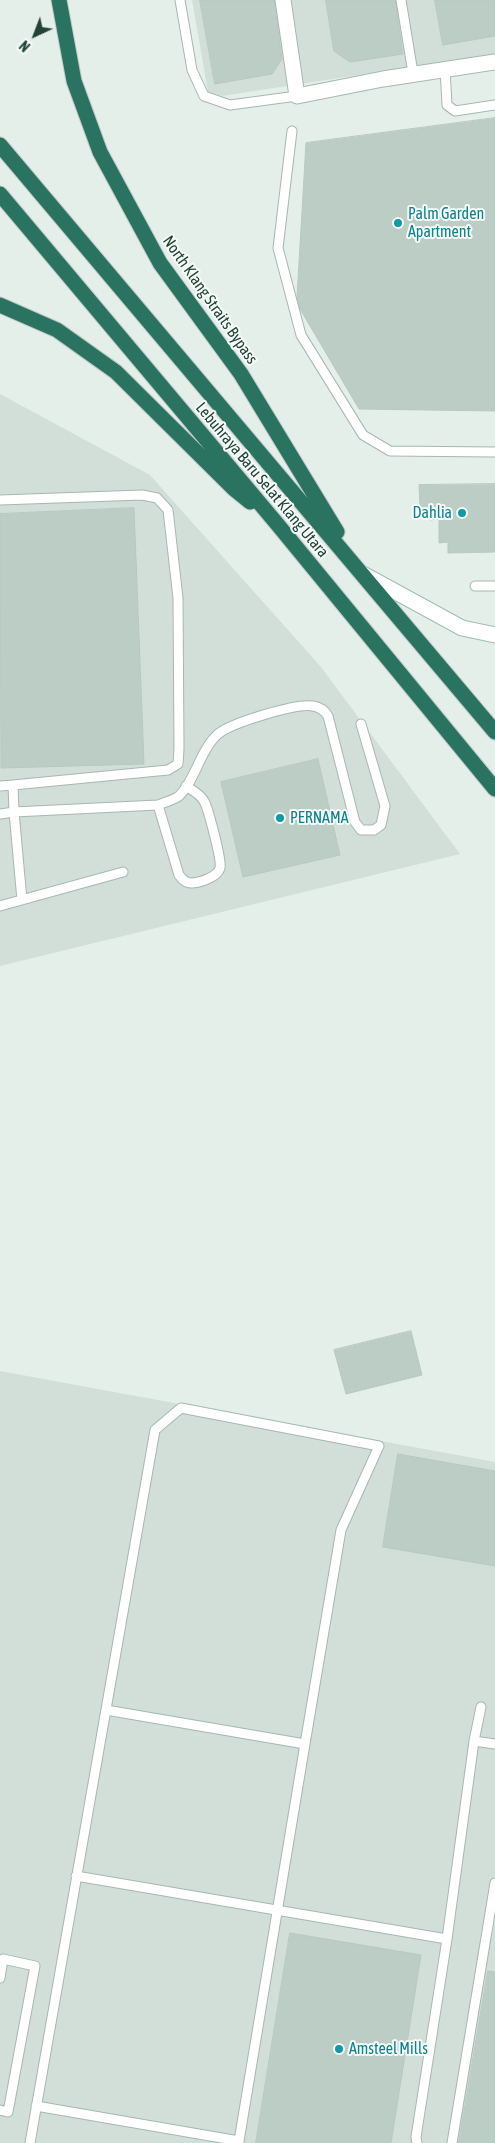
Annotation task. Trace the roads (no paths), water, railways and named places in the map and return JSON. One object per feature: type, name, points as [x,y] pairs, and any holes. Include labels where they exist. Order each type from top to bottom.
[{"type":"highway","name":"North Klang Straits Bypass","points":[[59,0],[74,80],[100,152],[160,263],[241,374],[362,574]]},
{"type":"highway","name":"Lebuhraya Baru Selat Klang Utara","points":[[0,145],[495,732]]},
{"type":"highway","name":"Lebuhraya Baru Selat Klang Utara","points":[[0,194],[278,525],[495,789]]},
{"type":"highway","points":[[0,304],[57,330],[116,372],[234,489],[278,525]]},
{"type":"street","points":[[283,0],[297,96],[445,68],[495,62]]},
{"type":"street","points":[[362,574],[462,628],[495,635]]},
{"type":"lane","points":[[180,0],[192,70],[204,96],[230,105],[297,96]]},
{"type":"lane","points":[[401,0],[413,74]]},
{"type":"lane","points":[[445,68],[447,105],[454,111],[495,106]]},
{"type":"lane","points":[[292,131],[278,248],[301,336],[363,436],[390,450],[495,452]]},
{"type":"lane","points":[[0,500],[142,495],[157,498],[168,510],[178,598],[178,764],[168,770],[0,786]]},
{"type":"lane","points":[[475,586],[495,586]]},
{"type":"lane","points":[[0,814],[158,805],[177,797],[186,786],[193,771],[218,734],[240,722],[294,707],[312,706],[325,711],[328,716],[355,822],[361,830],[374,830],[381,825],[385,806],[361,724]]},
{"type":"lane","points":[[13,785],[22,900]]},
{"type":"lane","points":[[158,805],[179,875],[184,881],[190,883],[216,875],[220,868],[220,859],[207,808],[202,798],[186,786]]},
{"type":"lane","points":[[0,906],[123,872]]},
{"type":"lane","points":[[30,2143],[36,2106],[76,1876],[155,1430],[182,1408],[379,1446],[340,1530],[239,2142],[36,2106]]},
{"type":"lane","points":[[417,2143],[416,2137],[447,1939],[474,1741],[481,1707]]},
{"type":"lane","points":[[106,1710],[305,1744]]},
{"type":"lane","points":[[474,1741],[495,1744]]},
{"type":"lane","points":[[76,1876],[447,1939]]},
{"type":"lane","points":[[452,2143],[495,1883]]},
{"type":"lane","points":[[0,1978],[4,1959],[35,1966],[8,2112],[0,2110]]},
{"type":"place","name":"Palm Garden Apartment","points":[[398,223]]},
{"type":"place","name":"Dahlia","points":[[462,513]]},
{"type":"place","name":"PERNAMA","points":[[280,818]]},
{"type":"place","name":"Amsteel Mills","points":[[339,2049]]}]
